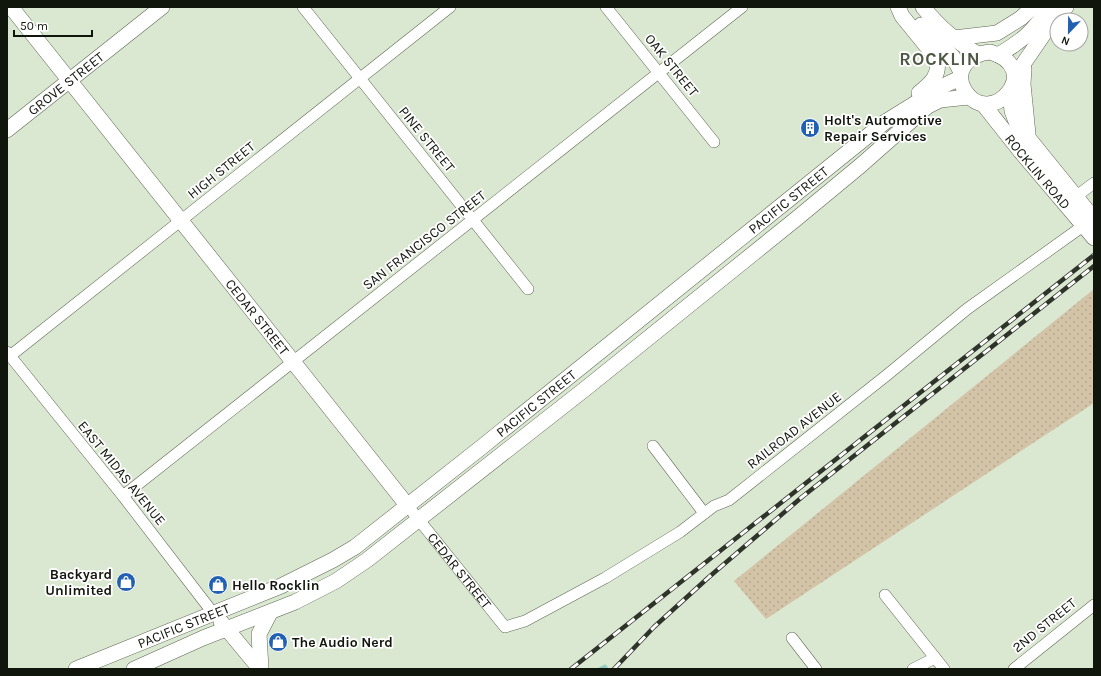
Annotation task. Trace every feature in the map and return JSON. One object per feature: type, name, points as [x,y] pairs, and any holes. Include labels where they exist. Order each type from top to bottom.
[{"type":"main road","name":"CEDAR STREET","points":[[11,7],[408,505]]},
{"type":"main road","name":"GROVE STREET","points":[[7,130],[162,7]]},
{"type":"main road","points":[[885,122],[936,77],[939,68],[937,59],[902,16],[898,7]]},
{"type":"main road","points":[[904,7],[952,57],[961,75],[961,84],[969,97],[983,104],[999,101],[1010,91],[1015,76],[1050,25],[1066,7]]},
{"type":"main road","points":[[923,7],[935,22],[954,38],[978,54]]},
{"type":"main road","points":[[954,38],[997,33],[1021,18],[1033,7]]},
{"type":"main road","points":[[998,55],[1019,43],[1030,34],[1050,7]]},
{"type":"main road","points":[[961,75],[968,62],[978,54],[990,52],[998,55],[1013,68],[1015,76]]},
{"type":"main road","points":[[1025,62],[1023,84],[1028,139]]},
{"type":"main road","name":"PACIFIC STREET","points":[[81,668],[281,586],[333,560],[367,538],[758,224],[817,179],[885,122],[961,75]]},
{"type":"main road","name":"ROCKLIN ROAD","points":[[1010,91],[1012,111],[1017,124],[1070,201]]},
{"type":"main road","name":"PACIFIC STREET","points":[[134,669],[227,629],[270,613],[336,581],[420,520],[796,219],[860,166],[928,106],[940,100],[969,97]]},
{"type":"main road","name":"ROCKLIN ROAD","points":[[983,104],[1070,201],[1088,223],[1094,238]]},
{"type":"main road","points":[[213,613],[260,669]]},
{"type":"main road","points":[[260,669],[260,634],[270,613]]},
{"type":"street","name":"PINE STREET","points":[[303,7],[528,289]]},
{"type":"street","name":"HIGH STREET","points":[[8,354],[182,221],[450,7]]},
{"type":"street","name":"OAK STREET","points":[[606,7],[714,142]]},
{"type":"street","name":"SAN FRANCISCO STREET","points":[[123,496],[742,7]]},
{"type":"street","points":[[1070,201],[1094,183]]},
{"type":"street","name":"RAILROAD AVENUE","points":[[505,627],[525,621],[605,578],[680,532],[704,513],[729,500],[892,372],[967,309],[1088,223]]},
{"type":"street","name":"EAST MIDAS AVENUE","points":[[8,354],[123,496],[213,613]]},
{"type":"street","points":[[653,446],[704,513]]},
{"type":"street","name":"CEDAR STREET","points":[[408,505],[505,627]]},
{"type":"street","points":[[884,595],[944,669]]},
{"type":"street","name":"2ND STREET","points":[[1014,669],[1094,605]]},
{"type":"street","points":[[792,638],[816,669]]},
{"type":"street","points":[[913,669],[935,658]]},
{"type":"shaded area","points":[[1094,289],[1094,403],[766,619],[734,581]]},
{"type":"waterway","points":[[599,669],[605,666],[607,669]]},
{"type":"railway","points":[[571,669],[1094,255]]},
{"type":"railway","points":[[614,669],[654,627],[709,577],[802,497],[1094,266]]},
{"type":"place","name":"Holt's Automotive Repair Services","points":[[810,128]]},
{"type":"place","name":"Backyard Unlimited","points":[[126,582]]},
{"type":"place","name":"Hello Rocklin","points":[[218,585]]},
{"type":"place","name":"The Audio Nerd","points":[[278,642]]},
{"type":"district","name":"ROCKLIN","points":[[940,59]]}]
